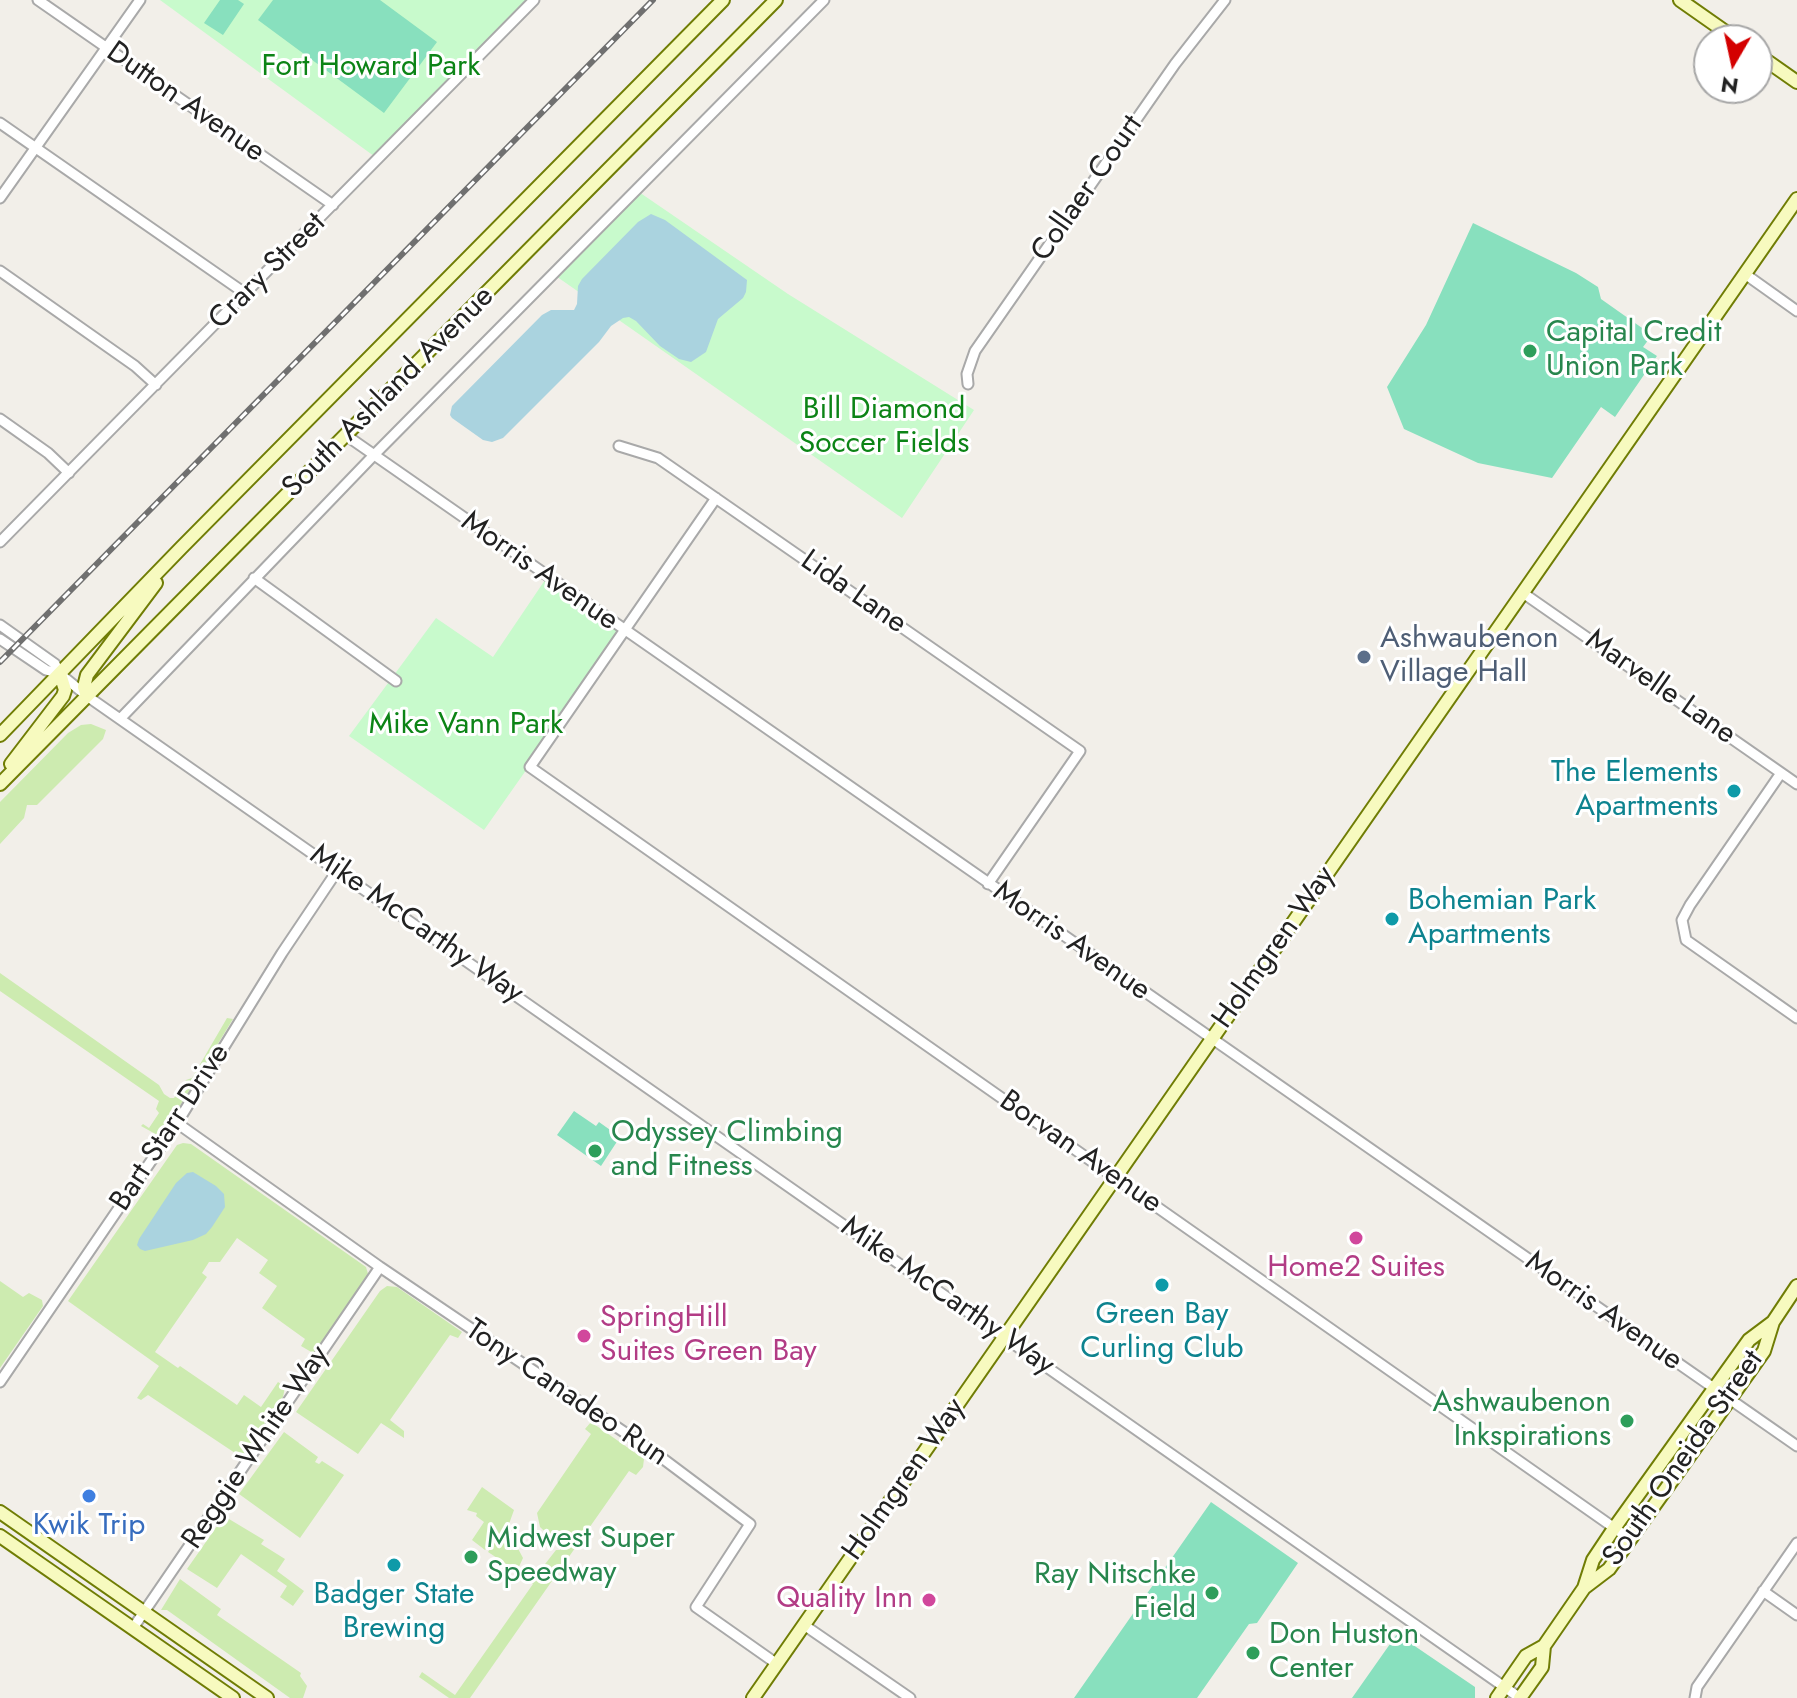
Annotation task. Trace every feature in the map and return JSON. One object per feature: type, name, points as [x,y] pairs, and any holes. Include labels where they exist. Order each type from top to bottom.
[{"type":"main road","name":"South Ashland Avenue","points":[[0,735],[723,0]]},
{"type":"main road","name":"South Ashland Avenue","points":[[0,784],[776,0]]},
{"type":"main road","points":[[1680,0],[1714,24]]},
{"type":"main road","points":[[1773,65],[1797,82]]},
{"type":"main road","name":"Holmgren Way","points":[[753,1698],[1797,199]]},
{"type":"main road","points":[[87,696],[84,687],[87,675],[181,548]]},
{"type":"main road","points":[[0,777],[63,696],[65,690],[60,674]]},
{"type":"main road","name":"South Oneida Street","points":[[1584,1588],[1609,1569],[1764,1351],[1773,1322],[1797,1286]]},
{"type":"main road","name":"South Oneida Street","points":[[1501,1692],[1526,1656],[1544,1646],[1584,1588],[1593,1560],[1615,1527],[1749,1340],[1773,1322]]},
{"type":"main road","points":[[6,1516],[267,1698]]},
{"type":"main road","points":[[0,1536],[233,1698]]},
{"type":"main road","name":"South Oneida Street","points":[[1520,1698],[1542,1667],[1544,1646]]},
{"type":"street","name":"Dutton Avenue","points":[[38,0],[333,205]]},
{"type":"street","points":[[0,198],[140,0]]},
{"type":"street","name":"Crary Street","points":[[0,542],[534,0]]},
{"type":"street","points":[[120,719],[373,456],[824,0]]},
{"type":"street","name":"Collaer Court","points":[[968,384],[967,374],[975,351],[1175,64],[1225,0]]},
{"type":"street","points":[[0,123],[246,294]]},
{"type":"street","points":[[0,271],[135,366],[156,385]]},
{"type":"street","points":[[1745,274],[1797,311]]},
{"type":"street","points":[[0,419],[48,453],[69,473]]},
{"type":"street","name":"Morris Avenue","points":[[347,436],[1797,1446]]},
{"type":"street","name":"Lida Lane","points":[[619,446],[658,458],[1080,751],[988,884]]},
{"type":"street","points":[[624,631],[716,498]]},
{"type":"street","points":[[254,578],[396,681]]},
{"type":"street","name":"Marvelle Lane","points":[[1523,593],[1797,784]]},
{"type":"street","points":[[0,625],[55,664],[60,674]]},
{"type":"street","name":"Borvan Avenue","points":[[624,631],[530,767],[1630,1539]]},
{"type":"street","points":[[0,639],[46,670],[60,674]]},
{"type":"street","name":"Mike McCarthy Way","points":[[60,674],[87,696],[1004,1337],[1501,1692],[1520,1698]]},
{"type":"street","points":[[1781,773],[1682,920],[1686,940],[1797,1018]]},
{"type":"street","name":"Bart Starr Drive","points":[[0,1382],[177,1123],[282,953],[337,871]]},
{"type":"street","name":"Tony Canadeo Run","points":[[177,1123],[380,1267],[658,1455],[750,1524],[696,1607],[777,1664]]},
{"type":"street","name":"Reggie White Way","points":[[133,1628],[380,1267]]},
{"type":"street","points":[[0,1536],[6,1516]]},
{"type":"street","points":[[1695,1698],[1697,1687],[1797,1543]]},
{"type":"street","points":[[1763,1591],[1797,1615]]},
{"type":"street","points":[[804,1625],[910,1698]]},
{"type":"green space","name":"Fort Howard Park","points":[[160,0],[534,0],[378,159]]},
{"type":"green space","points":[[220,0],[238,0],[244,4],[223,35],[204,23]]},
{"type":"green space","points":[[273,0],[380,0],[437,42],[384,113],[258,20]]},
{"type":"green space","name":"Bill Diamond Soccer Fields","points":[[636,190],[788,294],[974,410],[902,518],[553,274]]},
{"type":"green space","name":"Capital Credit Union Park","points":[[1473,223],[1576,273],[1598,287],[1601,299],[1652,335],[1643,347],[1657,356],[1615,417],[1601,407],[1552,478],[1478,463],[1404,429],[1387,387],[1426,325]]},
{"type":"green space","name":"Mike Vann Park","points":[[547,577],[624,631],[484,830],[349,736],[436,618],[493,657]]},
{"type":"green space","points":[[91,724],[106,730],[103,739],[37,805],[27,805],[24,818],[0,844],[0,802],[68,733],[81,725]]},
{"type":"green space","points":[[0,973],[159,1085],[170,1098],[174,1098],[186,1080],[192,1078],[227,1018],[233,1019],[161,1137],[141,1126],[143,1124],[149,1128],[159,1113],[156,1109],[159,1101],[0,991]]},
{"type":"green space","name":"Odyssey Climbing and Fitness","points":[[574,1111],[596,1126],[599,1122],[620,1137],[601,1166],[557,1135]]},
{"type":"green space","points":[[191,1144],[366,1267],[368,1274],[313,1353],[301,1346],[305,1339],[262,1308],[277,1286],[259,1273],[268,1260],[237,1238],[220,1262],[209,1262],[202,1273],[207,1277],[155,1352],[237,1405],[244,1395],[261,1407],[278,1382],[285,1387],[283,1397],[241,1457],[148,1395],[141,1400],[137,1398],[159,1366],[68,1301],[177,1145]]},
{"type":"green space","points":[[0,1281],[23,1297],[29,1293],[42,1300],[43,1306],[0,1368]]},
{"type":"green space","points":[[387,1286],[397,1287],[462,1332],[458,1338],[450,1335],[390,1420],[404,1431],[404,1438],[381,1423],[358,1454],[296,1412],[380,1291]]},
{"type":"green space","points":[[591,1422],[644,1459],[643,1467],[636,1475],[629,1471],[470,1698],[449,1698],[419,1677],[422,1672],[455,1695],[533,1584],[531,1582],[556,1550],[560,1550],[560,1546],[540,1527],[537,1513],[591,1434],[585,1429]]},
{"type":"green space","points":[[284,1432],[318,1457],[315,1462],[319,1464],[322,1461],[344,1475],[300,1538],[239,1494]]},
{"type":"green space","points":[[482,1487],[514,1510],[509,1524],[485,1550],[472,1540],[484,1522],[476,1516],[477,1513],[467,1510]]},
{"type":"green space","name":"Ray Nitschke Field","points":[[1211,1502],[1298,1563],[1257,1623],[1249,1624],[1197,1698],[1074,1698]]},
{"type":"green space","points":[[224,1516],[264,1540],[261,1544],[285,1559],[277,1571],[304,1591],[293,1606],[280,1597],[287,1586],[241,1554],[217,1588],[187,1569]]},
{"type":"green space","points":[[511,1527],[523,1558],[517,1571],[488,1552],[500,1534]]},
{"type":"green space","points":[[180,1579],[221,1609],[217,1615],[301,1673],[307,1686],[303,1698],[290,1698],[167,1610],[161,1610]]},
{"type":"green space","points":[[1397,1634],[1475,1687],[1475,1698],[1352,1698]]},
{"type":"water","points":[[651,214],[665,220],[747,280],[743,298],[718,319],[706,352],[691,362],[679,359],[660,346],[636,321],[623,318],[611,326],[599,342],[503,438],[492,442],[483,440],[452,418],[452,406],[542,315],[551,310],[574,310],[582,279],[638,222]]},
{"type":"water","points":[[193,1172],[224,1194],[225,1207],[212,1227],[193,1240],[145,1251],[140,1249],[137,1245],[139,1239],[176,1183],[187,1173]]},
{"type":"railway","points":[[0,662],[653,0]]},
{"type":"place","name":"Capital Credit Union Park","points":[[1530,351]]},
{"type":"place","name":"Ashwaubenon Village Hall","points":[[1364,657]]},
{"type":"place","name":"The Elements Apartments","points":[[1734,791]]},
{"type":"place","name":"Bohemian Park Apartments","points":[[1392,919]]},
{"type":"place","name":"Odyssey Climbing and Fitness","points":[[595,1151]]},
{"type":"place","name":"Home2 Suites","points":[[1356,1238]]},
{"type":"place","name":"Green Bay Curling Club","points":[[1162,1285]]},
{"type":"place","name":"SpringHill Suites Green Bay","points":[[584,1336]]},
{"type":"place","name":"Ashwaubenon Inkspirations","points":[[1627,1421]]},
{"type":"place","name":"Kwik Trip","points":[[89,1496]]},
{"type":"place","name":"Midwest Super Speedway","points":[[471,1557]]},
{"type":"place","name":"Badger State Brewing","points":[[394,1565]]},
{"type":"place","name":"Ray Nitschke Field","points":[[1212,1593]]},
{"type":"place","name":"Quality Inn","points":[[929,1600]]},
{"type":"place","name":"Don Huston Center","points":[[1253,1653]]}]
